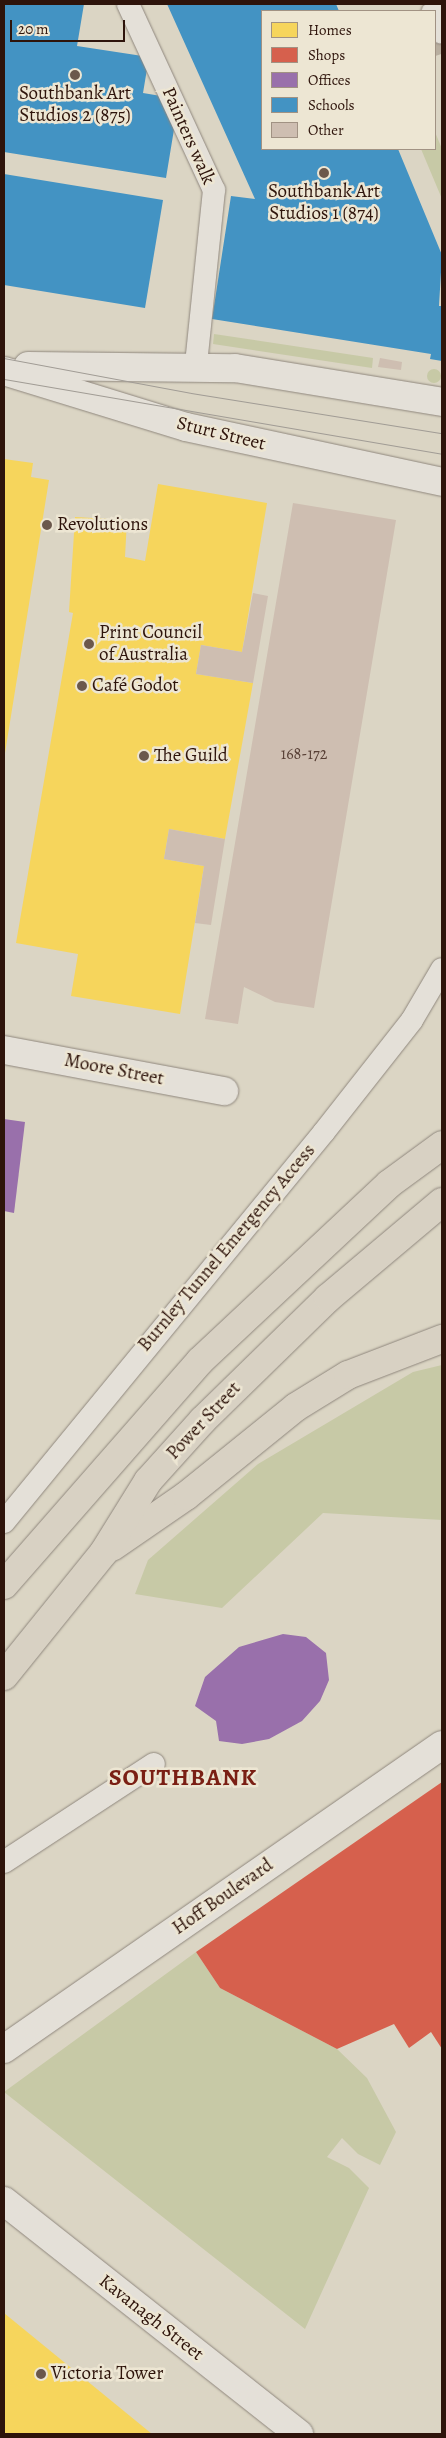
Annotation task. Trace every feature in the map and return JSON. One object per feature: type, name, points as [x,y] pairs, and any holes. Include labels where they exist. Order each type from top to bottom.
[{"type":"highway","points":[[4,1585],[200,1360],[389,1184],[442,1145]]},
{"type":"highway","name":"Power Street","points":[[4,1676],[104,1552],[148,1481],[203,1420],[321,1305],[442,1202]]},
{"type":"highway","points":[[104,1552],[186,1496],[296,1407],[348,1376],[442,1339]]},
{"type":"street","points":[[436,16],[442,30]]},
{"type":"street","points":[[4,365],[61,369],[196,365],[261,371],[442,402]]},
{"type":"street","name":"Sturt Street","points":[[4,371],[186,427],[442,482]]},
{"type":"street","name":"Moore Street","points":[[4,1050],[224,1091]]},
{"type":"street","name":"Hoff Boulevard","points":[[4,2049],[442,1745]]},
{"type":"street","name":"Kavanagh Street","points":[[4,2201],[299,2434]]},
{"type":"lane","name":"Painters walk","points":[[128,4],[214,190],[196,365]]},
{"type":"lane","name":"Burnley Tunnel Emergency Access","points":[[4,1522],[324,1132],[412,1020],[442,969]]},
{"type":"lane","points":[[4,1862],[154,1764]]},
{"type":"green space","points":[[436,134],[442,149],[442,199],[421,150],[436,150]]},
{"type":"green space","points":[[214,334],[373,358],[372,368],[213,344]]},
{"type":"green space","points":[[431,369],[437,369],[441,376],[437,383],[431,383],[427,379],[427,373]]},
{"type":"green space","points":[[442,1365],[442,1520],[323,1513],[222,1608],[135,1594],[148,1560],[258,1464],[413,1372]]},
{"type":"green space","points":[[196,1952],[220,1988],[337,2049],[367,2078],[396,2132],[380,2165],[358,2154],[342,2138],[327,2157],[349,2168],[369,2188],[305,2329],[4,2092]]},
{"type":"building: Homes","points":[[4,459],[33,463],[31,477],[49,480],[5,753]]},
{"type":"building: Homes","name":"The Guild","points":[[158,484],[267,503],[242,652],[201,645],[196,674],[253,683],[225,839],[169,829],[164,859],[204,866],[180,1014],[71,996],[78,954],[16,943],[73,613],[69,612],[75,517],[127,520],[125,557],[145,561]]},
{"type":"building: Homes","name":"Victoria Tower","points":[[4,2313],[152,2434],[4,2434]]},
{"type":"building: Shops","points":[[442,1782],[442,2049],[431,2032],[409,2048],[394,2024],[337,2049],[220,1988],[196,1952]]},
{"type":"building: Offices","points":[[4,1119],[25,1122],[14,1213],[4,1211]]},
{"type":"building: Offices","points":[[283,1634],[306,1637],[326,1653],[329,1680],[320,1701],[302,1721],[269,1739],[242,1744],[219,1741],[216,1721],[195,1706],[205,1677],[239,1647]]},
{"type":"building: Schools","name":"Southbank Art Studios 2 (875)","points":[[4,4],[84,4],[77,46],[149,57],[143,93],[179,99],[166,178],[4,152]]},
{"type":"building: Schools","name":"Southbank Art Studios 1 (874)","points":[[167,4],[336,4],[339,10],[261,10],[261,150],[398,150],[442,255],[439,306],[442,306],[442,361],[430,359],[431,354],[212,319],[231,196],[255,199]]},
{"type":"building: Schools","points":[[4,174],[163,200],[145,308],[4,285]]},
{"type":"building: Other","points":[[380,358],[402,362],[401,370],[378,367]]},
{"type":"building: Other","points":[[293,503],[396,520],[314,1008],[275,1002],[244,987],[238,1024],[205,1019]]},
{"type":"building: Other","points":[[253,593],[268,596],[253,683],[196,674],[201,645],[242,652]]},
{"type":"building: Other","points":[[169,829],[225,839],[211,925],[195,923],[204,866],[164,859]]},
{"type":"tunnel","points":[[436,36],[442,54]]},
{"type":"tram line","points":[[4,358],[191,393],[442,433]]},
{"type":"tram line","points":[[4,379],[442,454]]},
{"type":"place","name":"Southbank Art Studios 2 (875)","points":[[75,75]]},
{"type":"place","name":"Southbank Art Studios 1 (874)","points":[[324,173]]},
{"type":"place","name":"Revolutions","points":[[47,525]]},
{"type":"place","name":"Print Council of Australia","points":[[89,644]]},
{"type":"place","name":"Café Godot","points":[[82,686]]},
{"type":"place","name":"The Guild","points":[[144,756]]},
{"type":"place","name":"Victoria Tower","points":[[41,2374]]},
{"type":"district","name":"SOUTHBANK","points":[[183,1778]]}]
